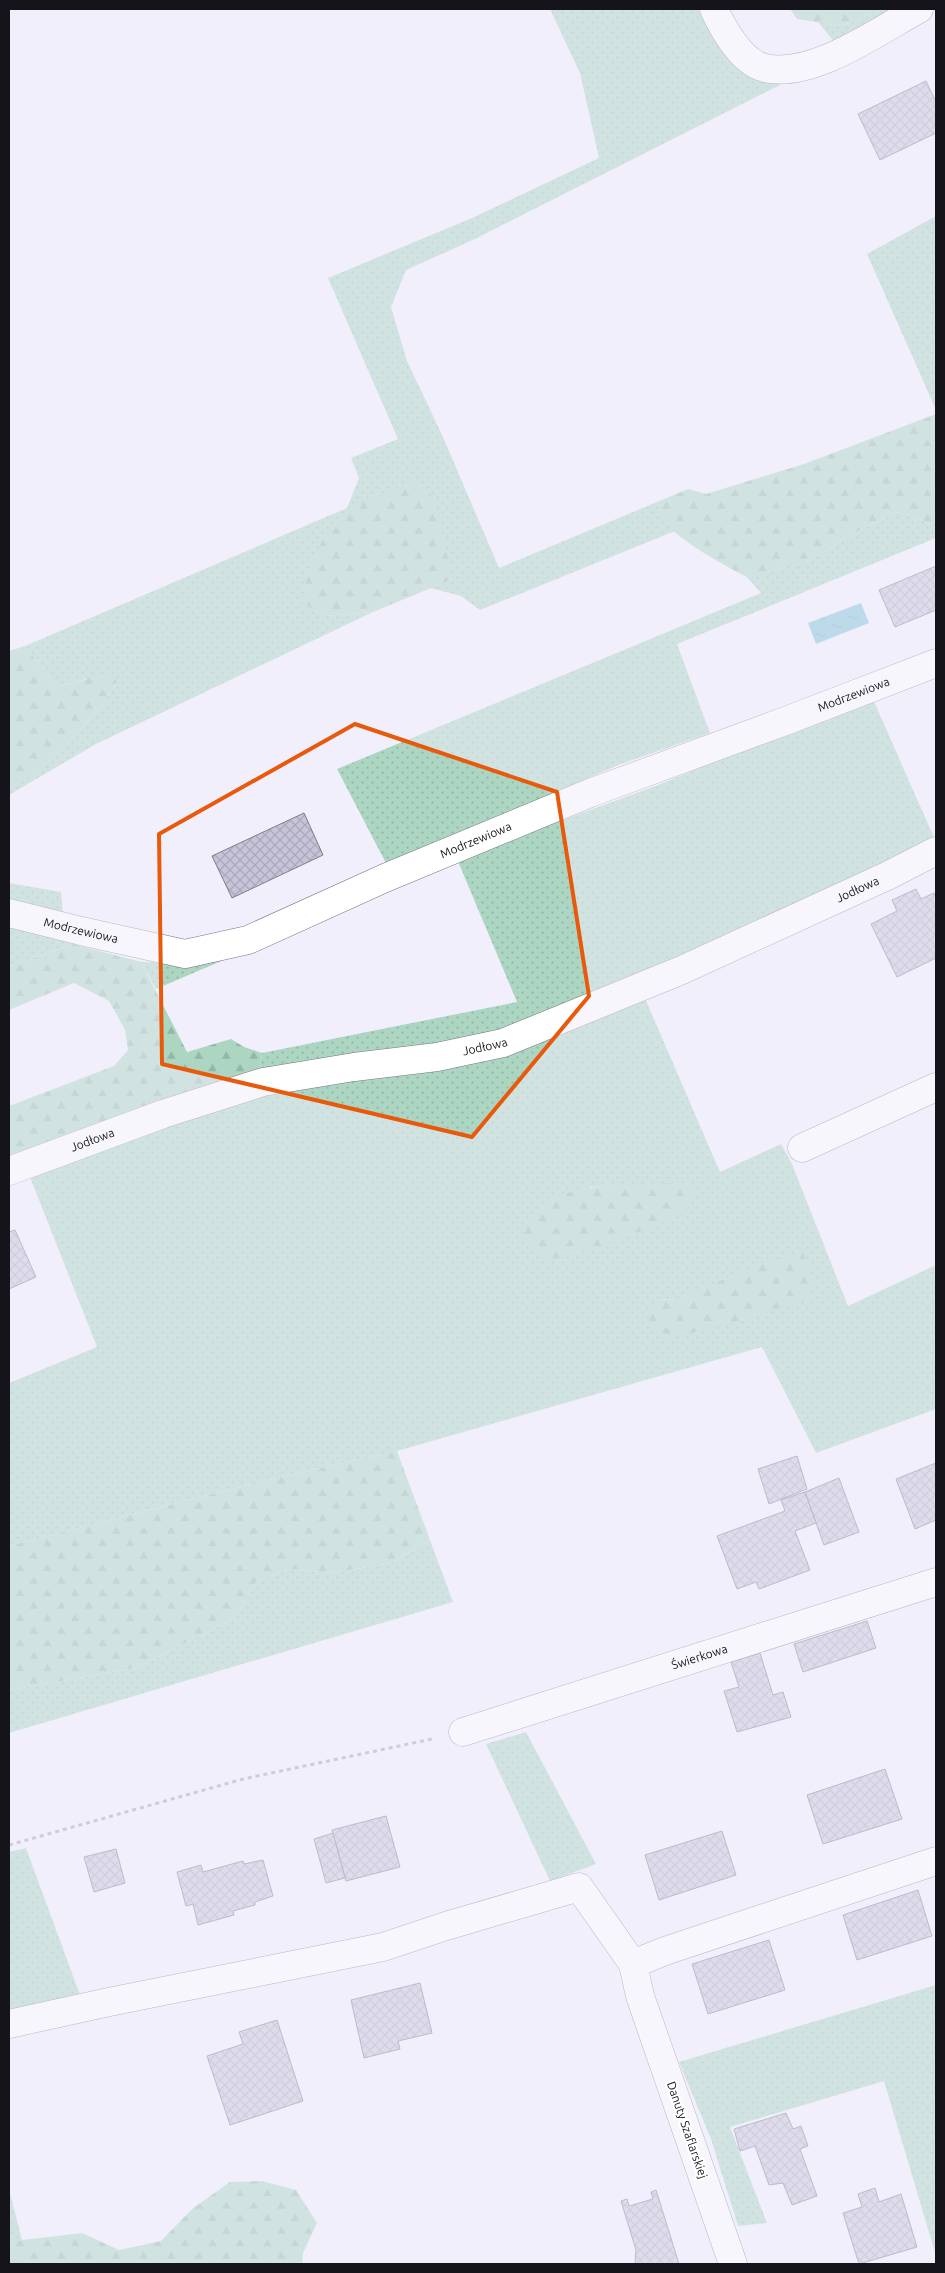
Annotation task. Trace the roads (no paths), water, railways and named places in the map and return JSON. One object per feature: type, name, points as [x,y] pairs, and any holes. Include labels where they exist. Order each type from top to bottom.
[{"type":"street","points":[[714,9],[721,25],[738,50],[763,68],[790,71],[828,59],[919,9]]},
{"type":"street","name":"Modrzewiowa","points":[[9,912],[184,954],[248,940],[385,878],[590,793],[936,663]]},
{"type":"street","name":"Jodłowa","points":[[9,1171],[163,1114],[263,1082],[354,1067],[437,1057],[503,1042],[682,970],[887,876],[936,851]]},
{"type":"street","points":[[802,1148],[936,1087]]},
{"type":"street","name":"Świerkowa","points":[[463,1732],[936,1582]]},
{"type":"street","points":[[9,2024],[383,1947],[446,1926],[579,1887],[633,1964],[665,1951],[936,1861]]},
{"type":"street","name":"Danuty Szaflarskiej","points":[[633,1964],[640,1996],[733,2264]]},
{"type":"water","points":[[861,603],[869,623],[816,644],[808,623]]}]
